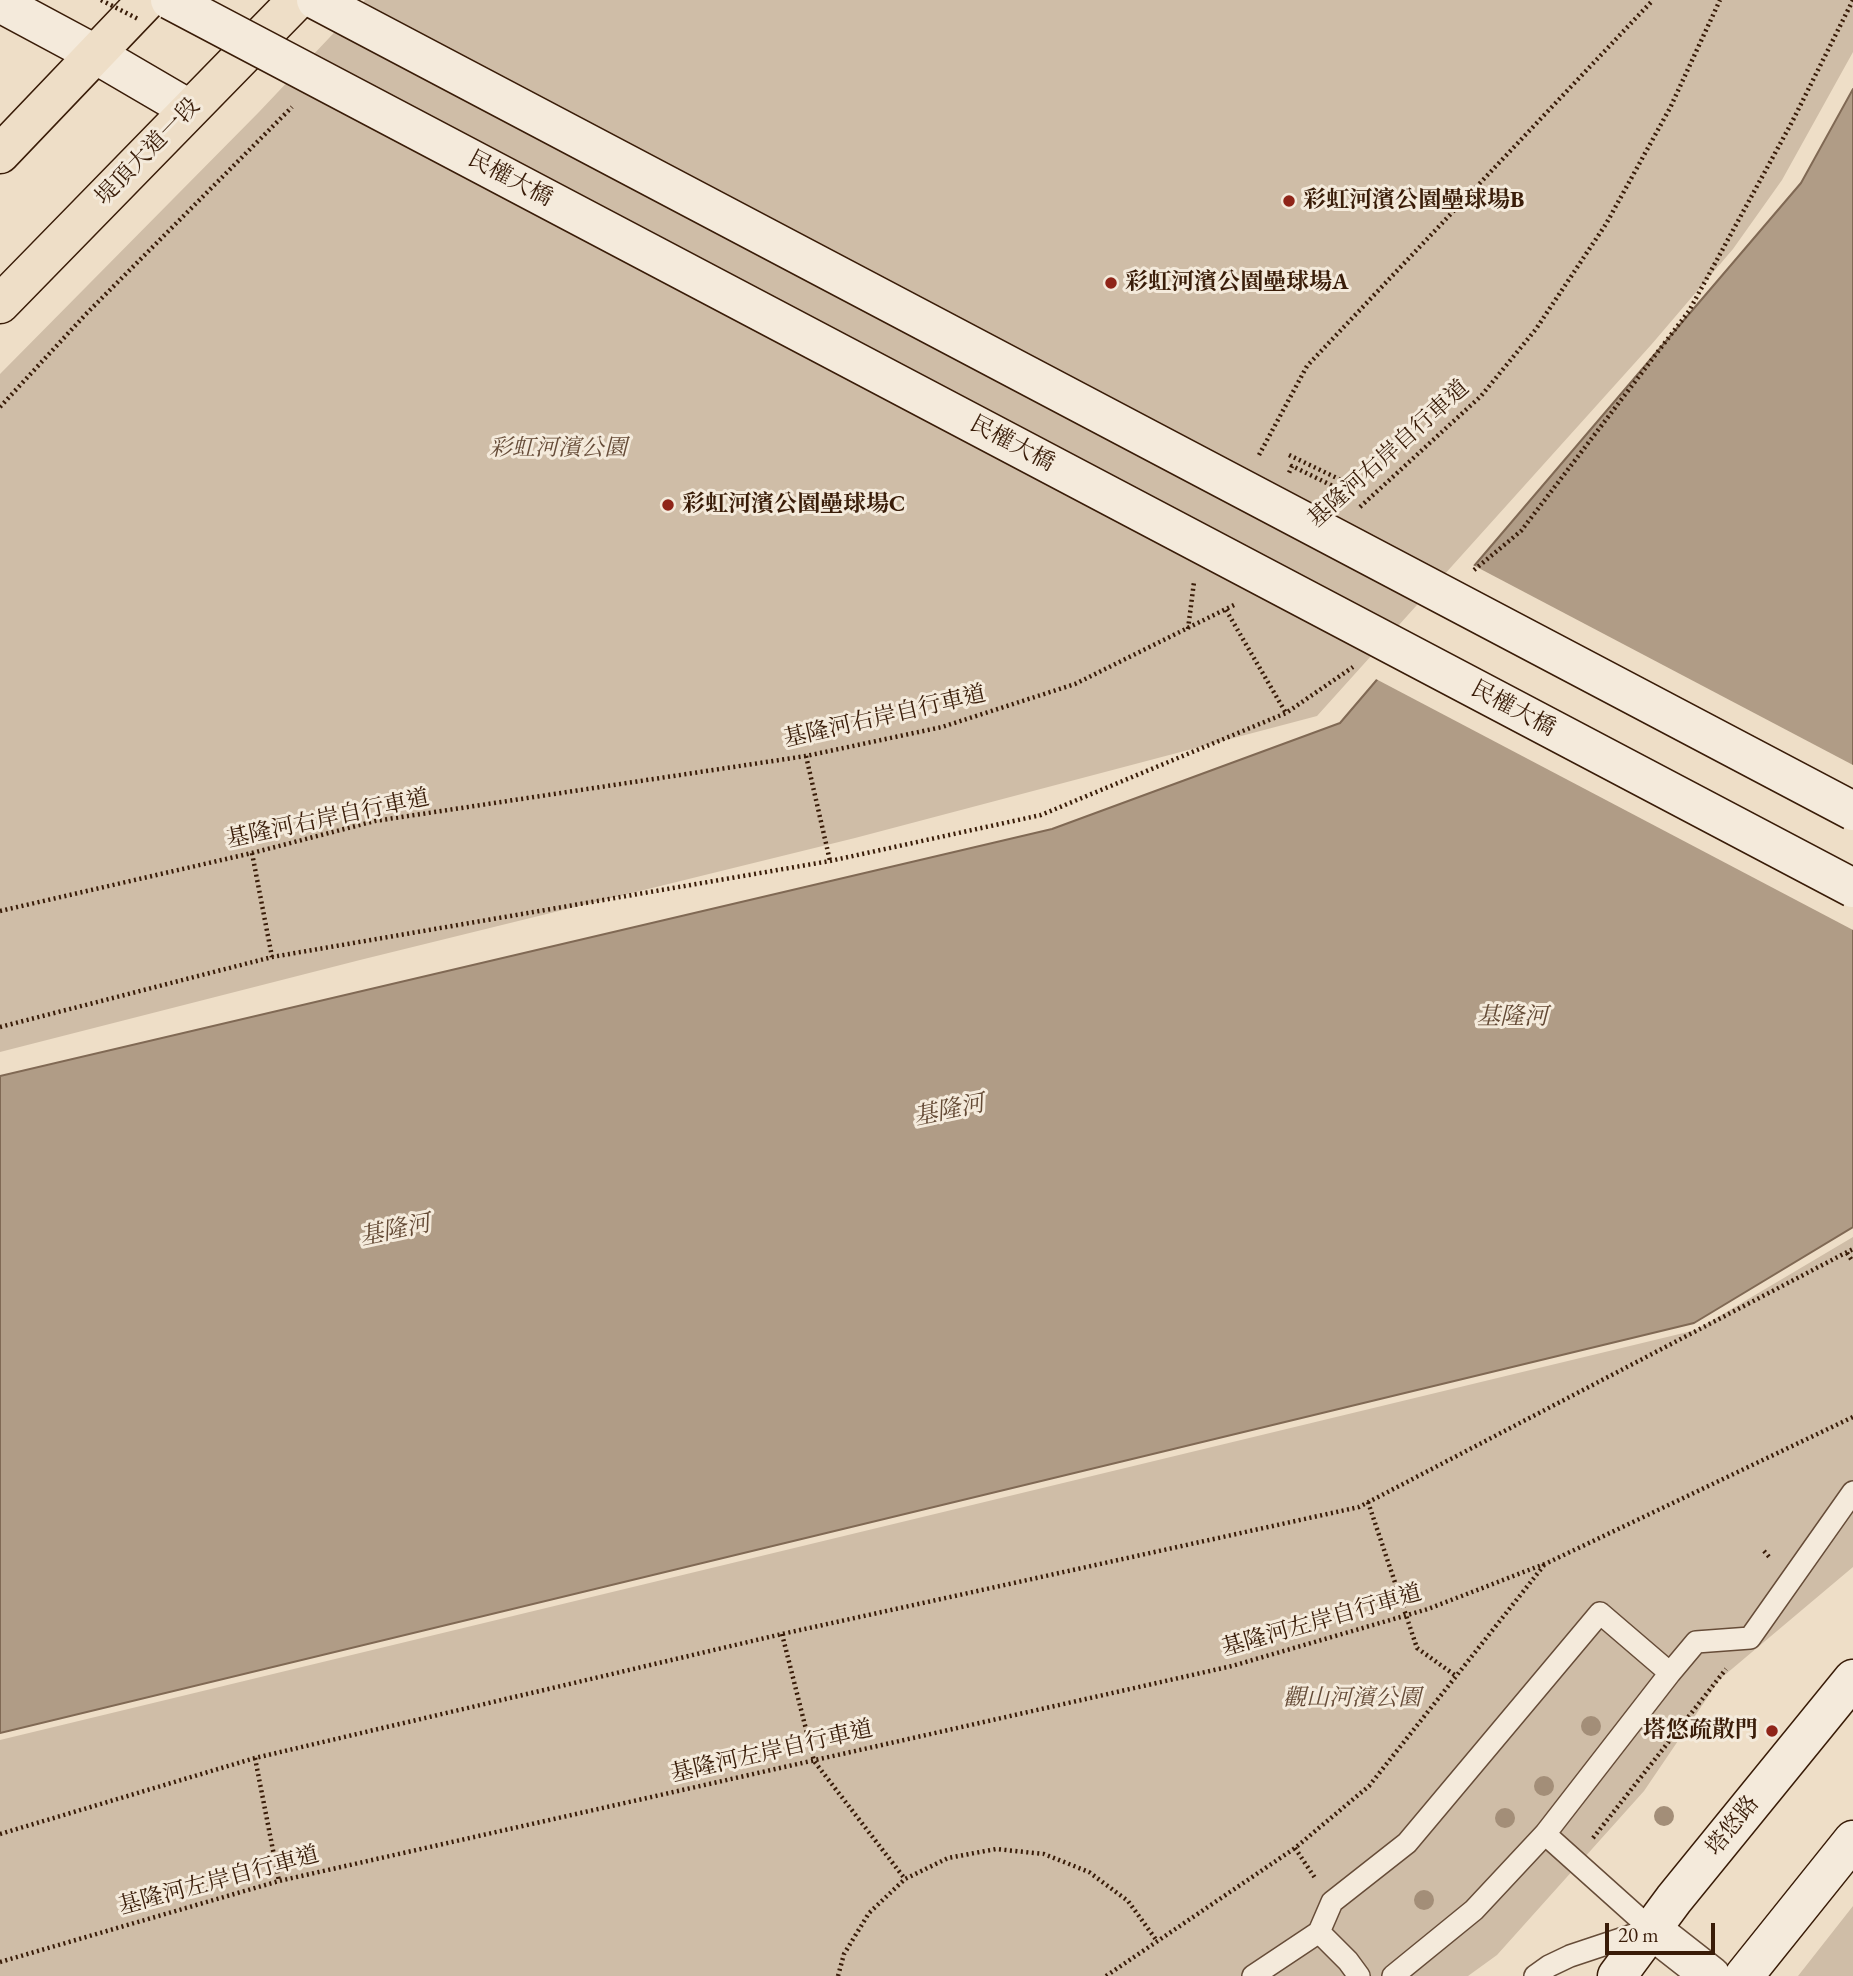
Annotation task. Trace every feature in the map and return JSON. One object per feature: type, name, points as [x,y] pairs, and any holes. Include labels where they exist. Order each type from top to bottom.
[{"type":"highway","points":[[0,154],[147,0]]},
{"type":"highway","name":"堤頂大道一段","points":[[0,304],[297,0]]},
{"type":"main road","name":"民權大橋","points":[[170,0],[1853,888]]},
{"type":"main road","points":[[316,0],[1853,811]]},
{"type":"main road","points":[[0,3],[189,109]]},
{"type":"main road","name":"塔悠路","points":[[1617,1976],[1651,1929],[1853,1679]]},
{"type":"main road","points":[[1744,1976],[1853,1840]]},
{"type":"main road","points":[[1651,1929],[1711,1976]]},
{"type":"lane","points":[[1394,1976],[1474,1910],[1545,1834],[1696,1642],[1750,1638],[1853,1492]]},
{"type":"lane","points":[[1253,1976],[1319,1932],[1332,1902],[1407,1843],[1600,1613],[1670,1673]]},
{"type":"lane","points":[[1535,1976],[1570,1956],[1651,1929],[1545,1834]]},
{"type":"lane","points":[[1319,1932],[1359,1976]]},
{"type":"path","points":[[1253,464],[1307,366],[1653,0]]},
{"type":"path","name":"基隆河右岸自行車道","points":[[1352,514],[1481,396],[1536,329],[1606,223],[1670,108],[1720,0]]},
{"type":"path","points":[[1468,575],[1521,531],[1689,312],[1792,122],[1853,0]]},
{"type":"path","points":[[0,407],[86,314],[294,104]]},
{"type":"path","points":[[1289,455],[1343,481],[1339,489],[1292,466],[1289,475]]},
{"type":"path","points":[[1188,629],[1194,581]]},
{"type":"path","name":"基隆河右岸自行車道","points":[[0,911],[252,853],[375,821],[806,756],[942,727],[1075,684],[1237,603]]},
{"type":"path","points":[[1226,610],[1286,713]]},
{"type":"path","points":[[0,1027],[272,957],[830,861],[1041,815],[1286,713],[1362,661]]},
{"type":"path","points":[[806,756],[830,861]]},
{"type":"path","points":[[252,853],[272,957]]},
{"type":"path","points":[[0,1834],[255,1758],[782,1634],[1359,1507],[1853,1249]]},
{"type":"path","points":[[1847,1253],[1853,1262]]},
{"type":"path","name":"基隆河左岸自行車道","points":[[0,1962],[279,1881],[1232,1666],[1405,1616],[1546,1563],[1853,1418]]},
{"type":"path","points":[[1368,1502],[1417,1648],[1456,1676]]},
{"type":"path","name":"基隆河左岸自行車道","points":[[1106,1976],[1295,1848],[1369,1786],[1546,1563]]},
{"type":"path","points":[[782,1634],[814,1761],[905,1879]]},
{"type":"path","points":[[1575,1861],[1750,1638]]},
{"type":"path","points":[[255,1758],[279,1881]]},
{"type":"path","points":[[1295,1848],[1332,1902]]},
{"type":"path","points":[[838,1976],[844,1955],[869,1913],[905,1879],[948,1858],[996,1849],[1044,1854],[1089,1872],[1128,1901],[1157,1941]]},
{"type":"green space","name":"彩虹河濱公園","points":[[365,0],[1853,0],[1853,52],[1782,180],[1733,249],[1651,345],[1317,716],[855,838],[0,1052],[0,374],[259,112]]},
{"type":"green space","name":"觀山河濱公園","points":[[1853,1237],[1853,1567],[1720,1679],[1644,1791],[1497,1955],[1468,1976],[0,1976],[0,1740],[1696,1330]]},
{"type":"green space","points":[[1853,1906],[1853,1976],[1798,1976]]},
{"type":"water","name":"基隆河","points":[[1853,89],[1853,1227],[1694,1323],[0,1733],[0,1076],[1052,829],[1340,723],[1801,183]]},
{"type":"pier","points":[[1471,564],[1853,765],[1853,930],[1374,678]]},
{"type":"place","name":"彩虹河濱公園壘球場B","points":[[1289,201]]},
{"type":"place","name":"彩虹河濱公園壘球場A","points":[[1111,283]]},
{"type":"place","name":"彩虹河濱公園壘球場C","points":[[668,505]]},
{"type":"place","name":"塔悠疏散門","points":[[1772,1731]]}]
